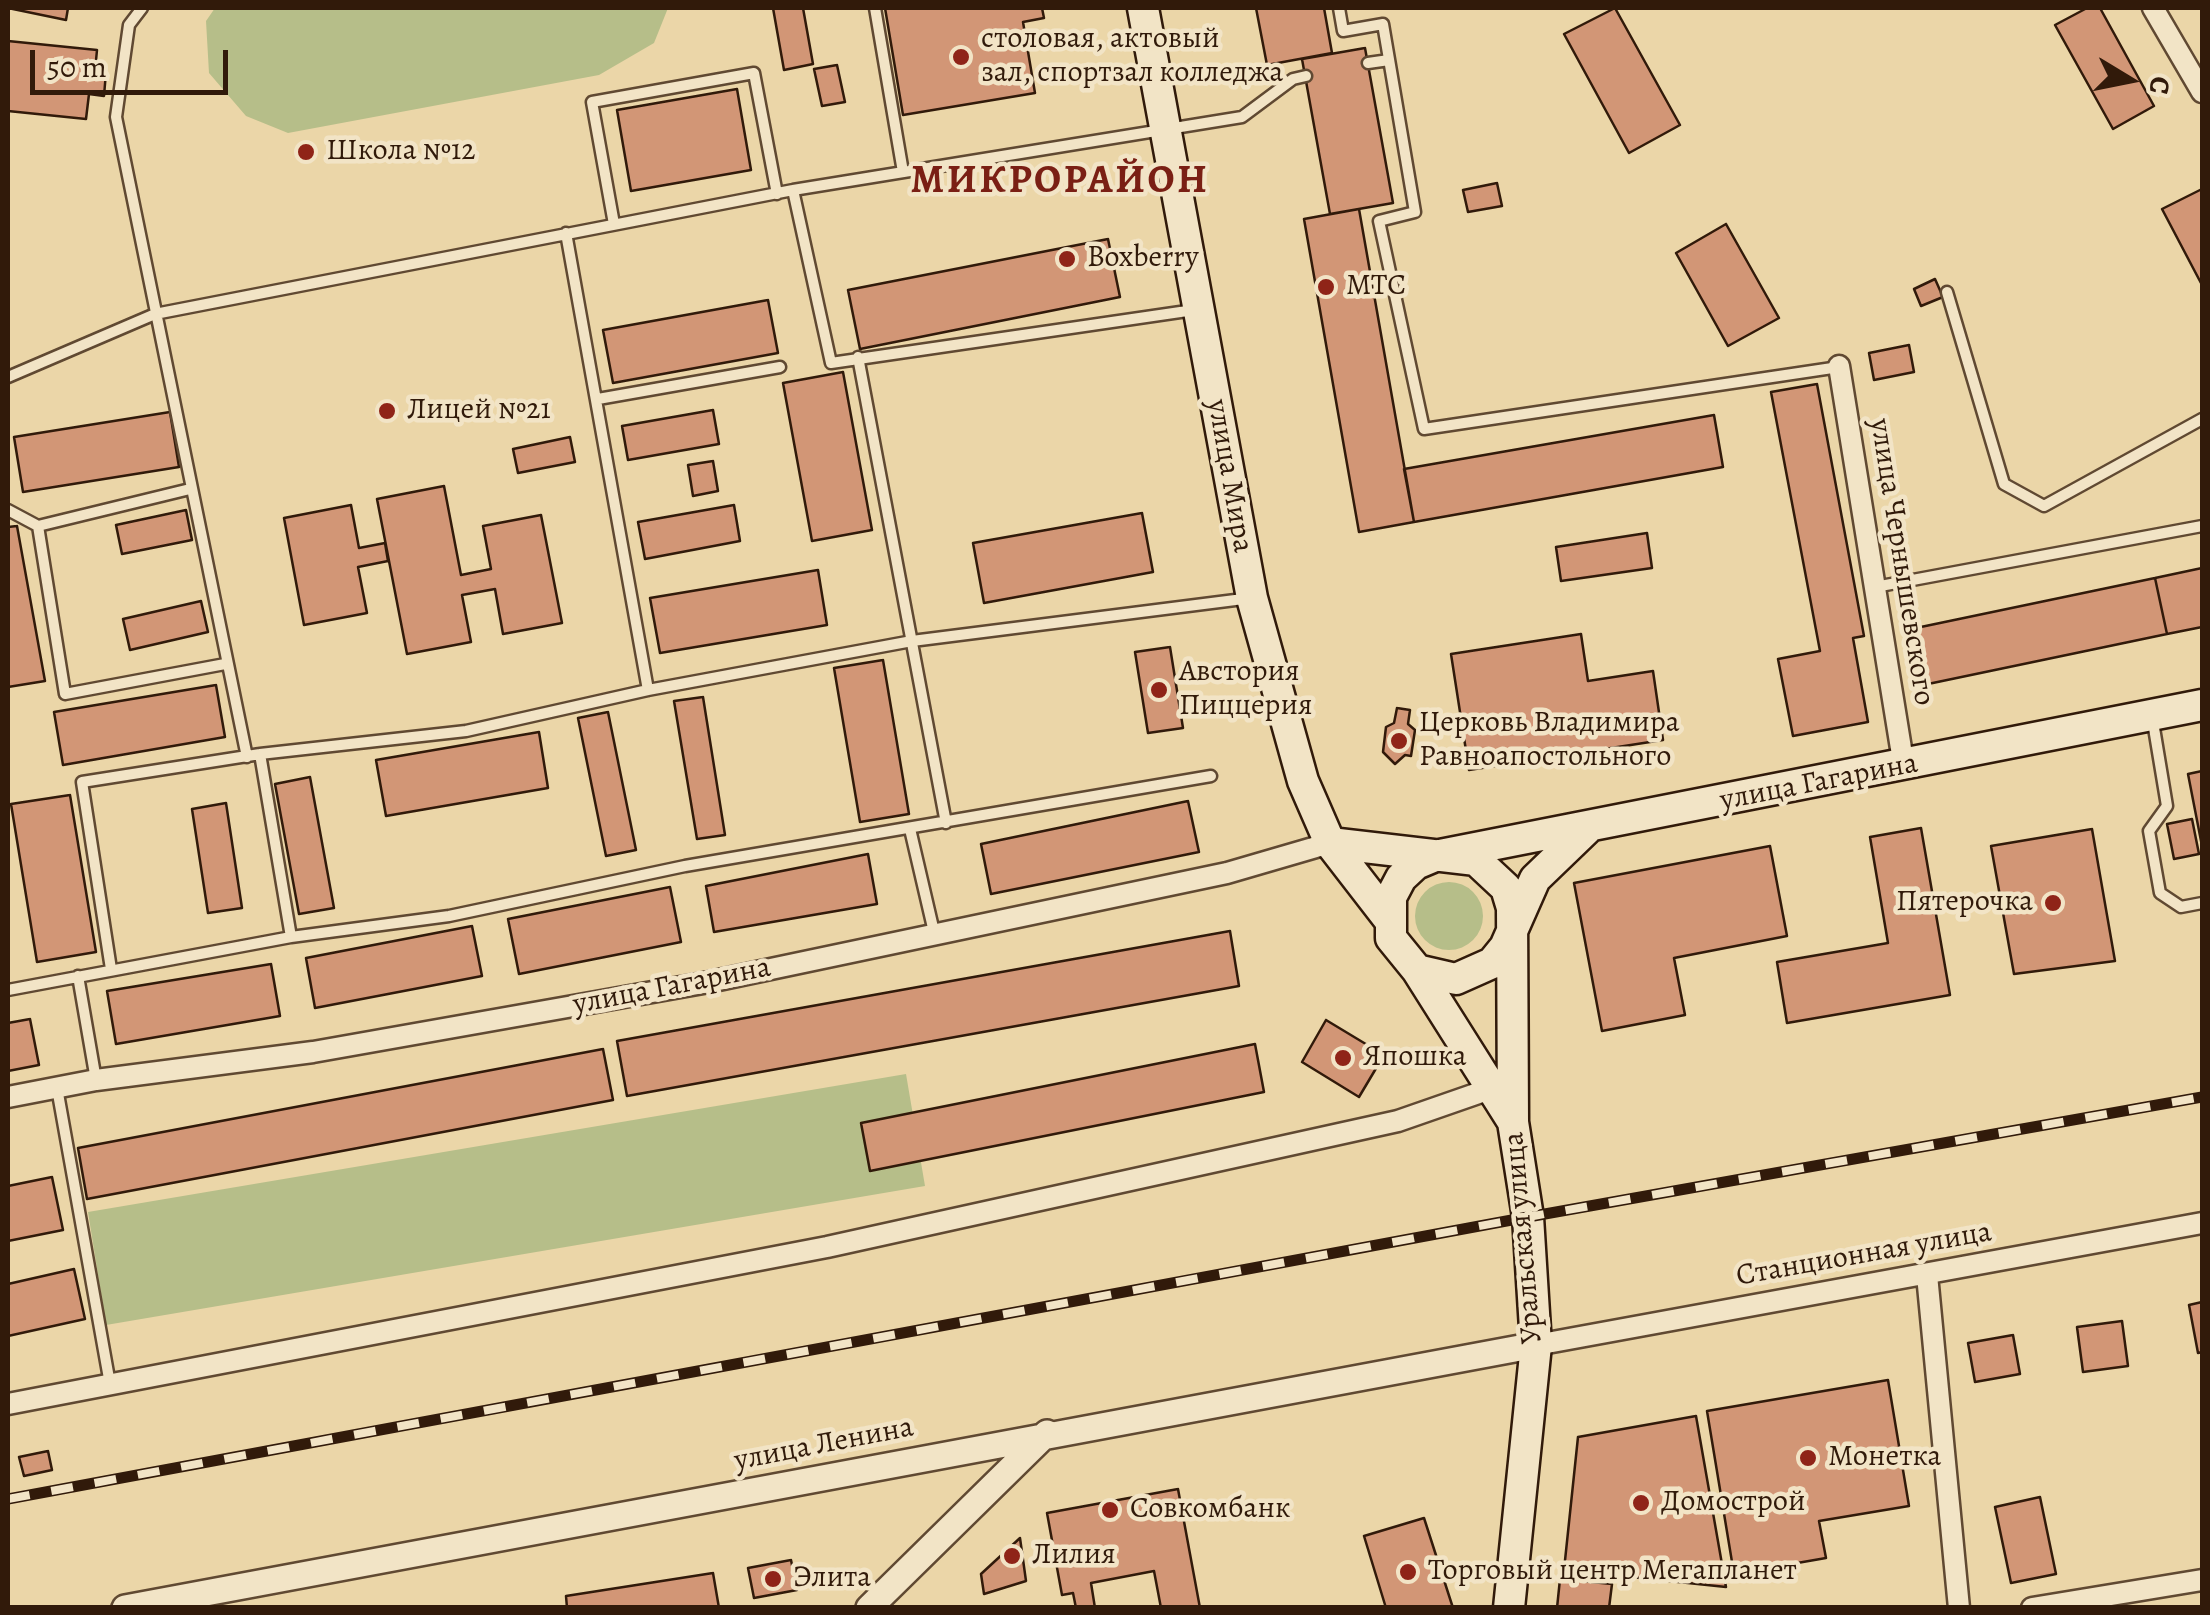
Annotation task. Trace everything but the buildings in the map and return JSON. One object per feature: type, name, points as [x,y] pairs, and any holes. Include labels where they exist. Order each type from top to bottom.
[{"type":"main road","name":"улица Мира","points":[[1143,8],[1252,598],[1303,781],[1330,843],[1388,918]]},
{"type":"main road","name":"улица Гагарина","points":[[1435,856],[1904,767],[2202,705]]},
{"type":"main road","points":[[1416,970],[1446,979],[1475,974],[1505,947],[1535,879],[1589,826]]},
{"type":"main road","points":[[1330,843],[1476,860],[1494,872],[1506,888],[1512,928]]},
{"type":"main road","points":[[1435,856],[1401,878],[1388,918],[1391,938],[1416,970],[1514,1122]]},
{"type":"main road","name":"Уральская улица","points":[[1509,1608],[1536,1345],[1528,1217],[1514,1122],[1512,928]]},
{"type":"street","points":[[2152,8],[2202,92]]},
{"type":"street","name":"улица Чернышевского","points":[[1839,366],[1904,767]]},
{"type":"street","name":"улица Гагарина","points":[[8,1097],[96,1080],[313,1052],[709,982],[1227,873],[1330,843]]},
{"type":"street","points":[[8,1404],[827,1247],[1398,1121],[1490,1089]]},
{"type":"street","name":"Станционная улица","points":[[1536,1345],[2202,1224]]},
{"type":"street","points":[[1927,1275],[1959,1608]]},
{"type":"street","name":"улица Ленина","points":[[125,1608],[1536,1345]]},
{"type":"street","points":[[870,1608],[1048,1434]]},
{"type":"street","points":[[2032,1608],[2202,1580]]},
{"type":"lane","points":[[142,8],[129,25],[116,117],[247,757]]},
{"type":"lane","points":[[875,8],[904,172]]},
{"type":"lane","points":[[1339,8],[1343,30],[1383,24],[1414,212],[1379,221],[1424,429],[1839,366]]},
{"type":"lane","points":[[1368,63],[1389,60]]},
{"type":"lane","points":[[614,224],[592,102],[754,73],[777,194]]},
{"type":"lane","points":[[8,377],[155,314],[793,190],[1242,117],[1294,79],[1306,76]]},
{"type":"lane","points":[[793,190],[831,363],[1198,310]]},
{"type":"lane","points":[[566,233],[648,690]]},
{"type":"lane","points":[[1948,292],[2004,484],[2044,506],[2202,419]]},
{"type":"lane","points":[[858,357],[946,823]]},
{"type":"lane","points":[[598,398],[780,367]]},
{"type":"lane","points":[[8,510],[38,526],[190,489]]},
{"type":"lane","points":[[38,526],[65,694],[225,664]]},
{"type":"lane","points":[[1874,587],[2202,526]]},
{"type":"lane","points":[[111,969],[82,782],[260,754],[466,731],[648,690],[912,641],[1252,598]]},
{"type":"lane","points":[[2152,716],[2167,806],[2149,831],[2160,892],[2180,907],[2202,903]]},
{"type":"lane","points":[[260,754],[291,937]]},
{"type":"lane","points":[[8,990],[291,937],[449,916],[685,866],[1210,776]]},
{"type":"lane","points":[[910,829],[934,932]]},
{"type":"lane","points":[[78,976],[96,1080]]},
{"type":"lane","points":[[57,1088],[110,1384]]},
{"type":"green space","points":[[215,8],[668,8],[654,43],[599,75],[288,133],[246,116],[209,73],[206,21]]},
{"type":"green space","points":[[1449,882],[1473,892],[1483,916],[1473,940],[1449,950],[1425,940],[1415,916],[1425,892]]},
{"type":"green space","points":[[906,1074],[925,1186],[106,1325],[88,1212]]},
{"type":"railway","points":[[8,1499],[1528,1217],[2202,1097]]},
{"type":"place","name":"столовая, актовый зал, спортзал колледжа","points":[[961,57]]},
{"type":"place","name":"Школа №12","points":[[306,152]]},
{"type":"place","name":"Boxberry","points":[[1067,259]]},
{"type":"place","name":"МТС","points":[[1326,287]]},
{"type":"place","name":"Лицей №21","points":[[387,411]]},
{"type":"place","name":"Австория Пиццерия","points":[[1159,690]]},
{"type":"place","name":"Церковь Владимира Равноапостольного","points":[[1399,741]]},
{"type":"place","name":"Пятерочка","points":[[2053,903]]},
{"type":"place","name":"Япошка","points":[[1343,1058]]},
{"type":"place","name":"Монетка","points":[[1808,1458]]},
{"type":"place","name":"Домострой","points":[[1641,1503]]},
{"type":"place","name":"Совкомбанк","points":[[1110,1510]]},
{"type":"place","name":"Лилия","points":[[1012,1556]]},
{"type":"place","name":"Торговый центр Мегапланет","points":[[1408,1572]]},
{"type":"place","name":"Элита","points":[[773,1579]]},
{"type":"district","name":"МИКРОРАЙОН","points":[[1060,182]]}]
